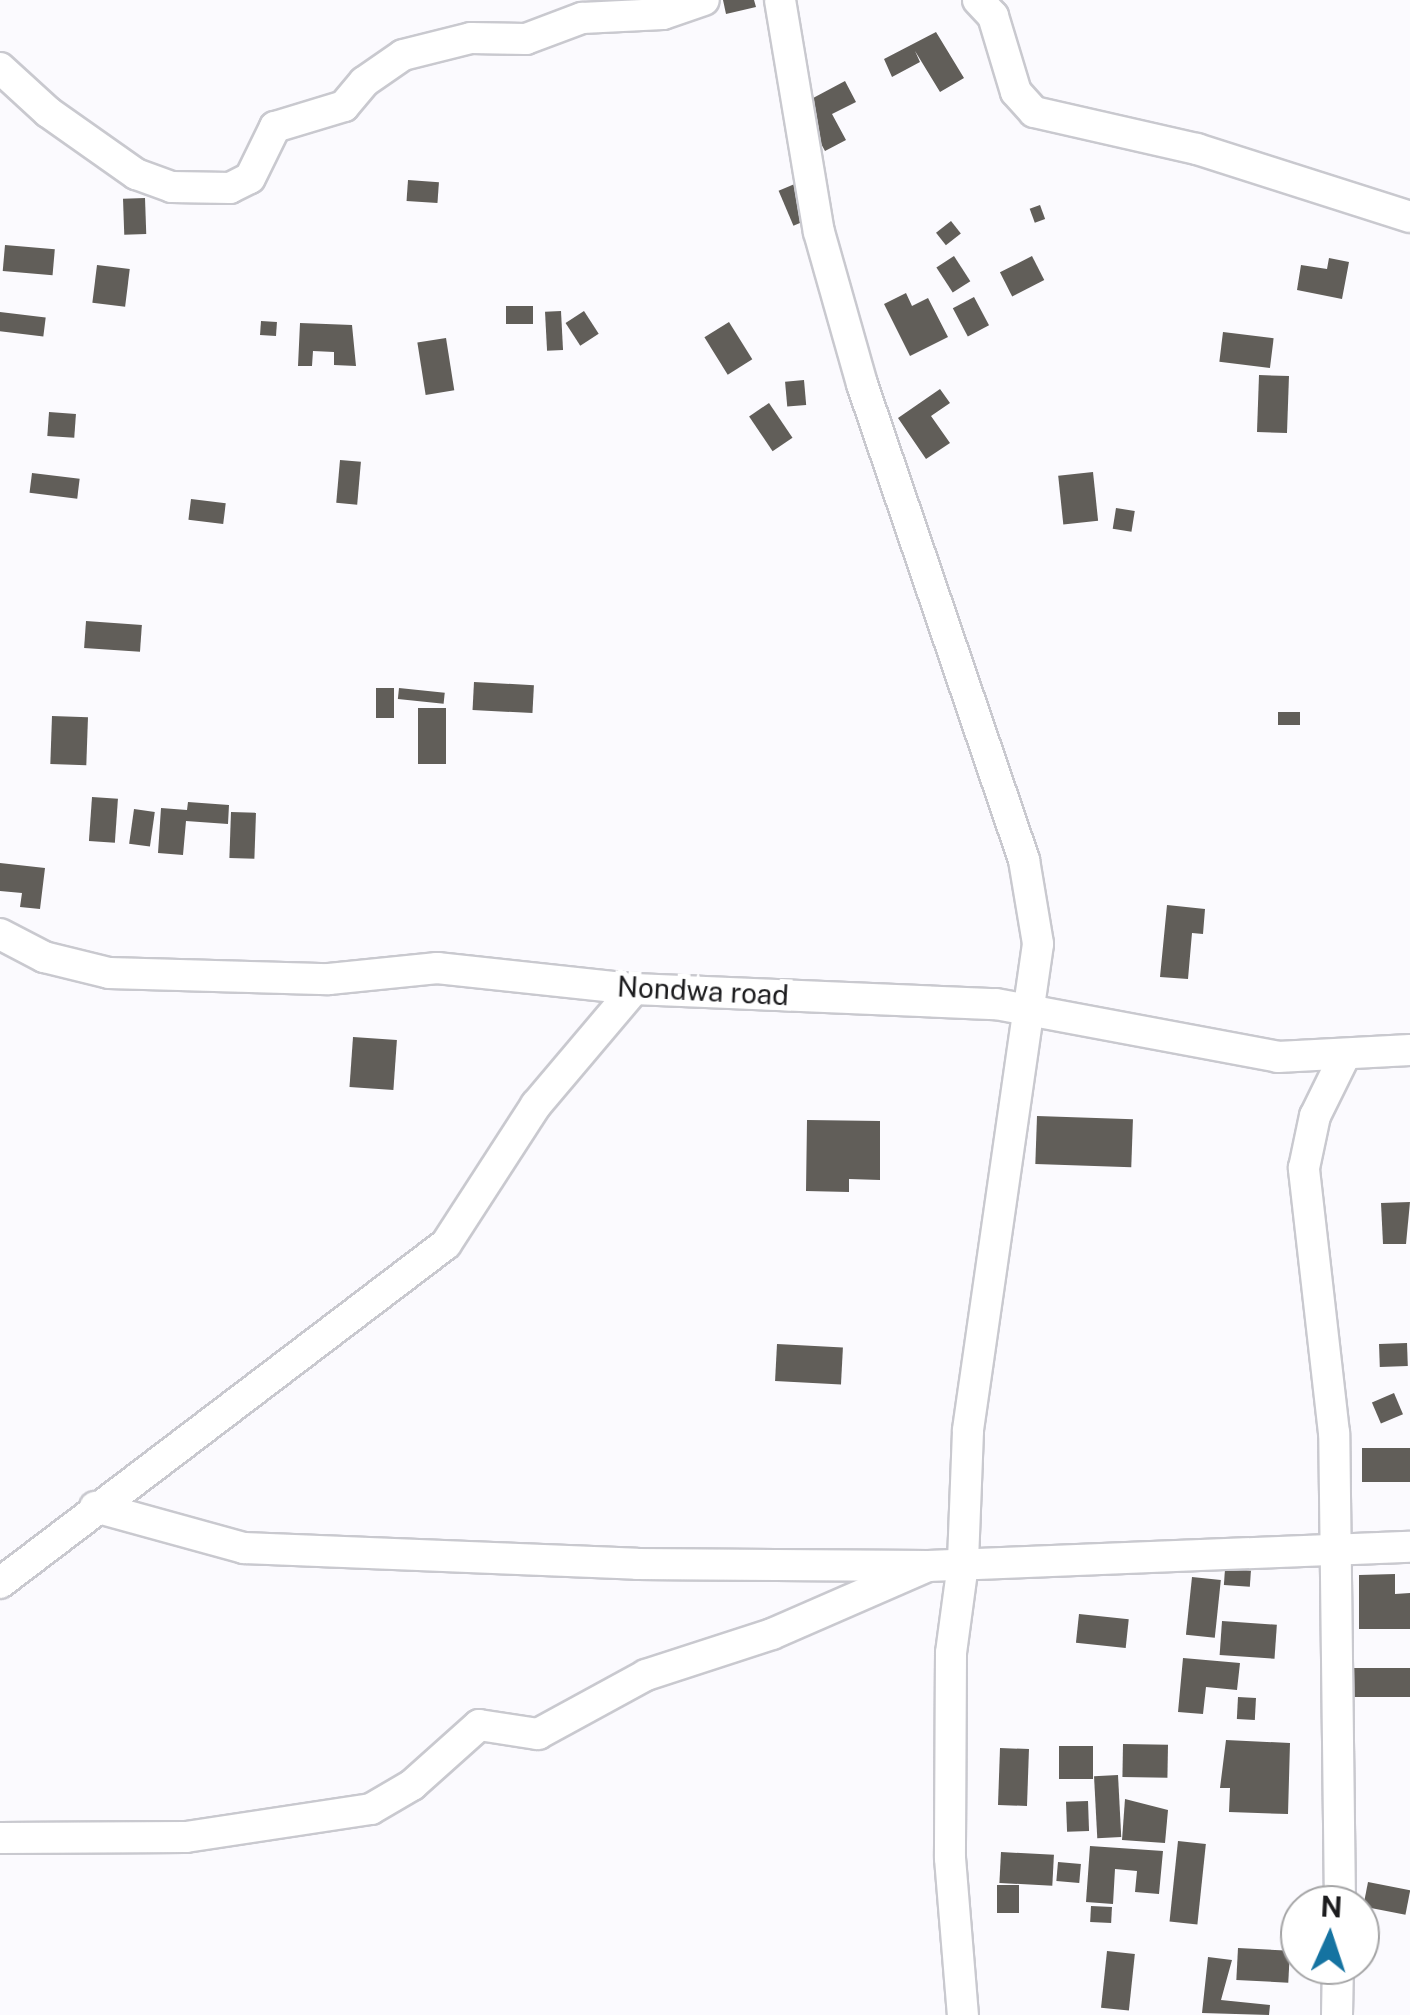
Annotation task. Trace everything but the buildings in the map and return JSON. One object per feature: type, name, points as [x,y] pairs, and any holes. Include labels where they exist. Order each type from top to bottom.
[{"type":"street","points":[[0,68],[48,112],[136,174],[172,186],[230,188],[250,178],[275,127],[344,106],[364,82],[403,55],[471,38],[526,40],[582,18],[663,14],[704,0]]},
{"type":"street","points":[[780,0],[801,152],[839,302],[1024,860],[1038,944],[1033,1009],[968,1431],[963,1564],[948,1748],[963,2015]]},
{"type":"street","points":[[978,0],[993,16],[1016,92],[1034,112],[1197,149],[1410,217]]},
{"type":"street","name":"Nondwa road","points":[[0,934],[44,957],[109,973],[329,980],[437,968],[634,989],[1033,1009],[1223,1050],[1344,1057],[1410,1050]]},
{"type":"street","points":[[0,1583],[95,1507],[446,1244],[536,1104],[634,989]]},
{"type":"street","points":[[1340,1885],[1329,1346],[1304,1168],[1316,1116],[1344,1057]]},
{"type":"street","points":[[95,1507],[244,1548],[636,1564],[928,1566],[1334,1555],[1410,1548]]},
{"type":"street","points":[[0,1838],[186,1837],[372,1810],[412,1785],[480,1725],[538,1734],[646,1675],[831,1611],[928,1566]]},
{"type":"street","points":[[1337,2015],[1338,1985]]}]
